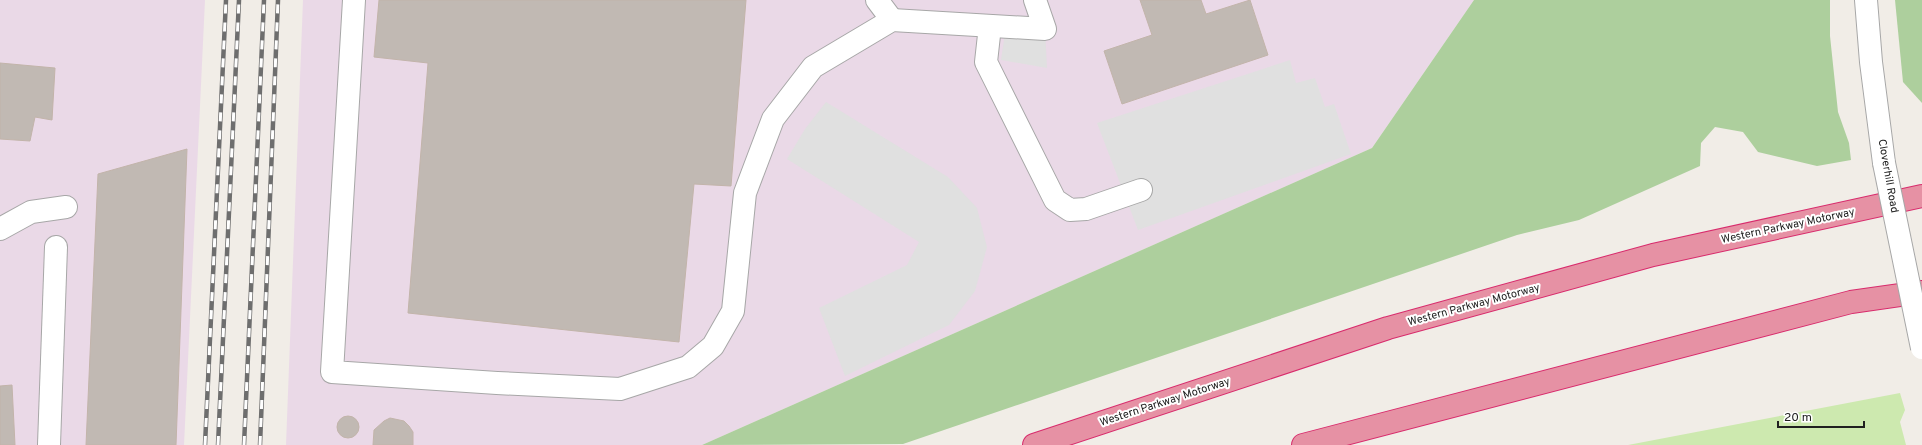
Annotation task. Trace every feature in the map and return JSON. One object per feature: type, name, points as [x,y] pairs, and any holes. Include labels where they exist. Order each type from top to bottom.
[{"type":"highway","name":"Western Parkway Motorway","points":[[1034,445],[1388,328],[1653,255],[1922,196]]},
{"type":"highway","points":[[1303,445],[1851,302],[1922,292]]},
{"type":"street","points":[[354,0],[332,372],[497,383],[620,389],[688,367],[713,346],[733,311],[745,193],[774,119],[813,67],[892,20],[1045,29],[1035,0]]},
{"type":"street","points":[[877,0],[892,20]]},
{"type":"street","name":"Cloverhill Road","points":[[1866,0],[1871,62],[1884,163],[1922,349]]},
{"type":"street","points":[[990,26],[986,62],[1055,200],[1070,210],[1086,209],[1141,190]]},
{"type":"street","points":[[0,229],[31,212],[66,207]]},
{"type":"street","points":[[49,445],[56,247]]},
{"type":"shaded area","points":[[0,0],[205,0],[184,445],[0,445]]},
{"type":"shaded area","points":[[303,0],[1474,0],[1372,148],[702,445],[286,445]]},
{"type":"shaded area","points":[[1006,27],[1045,29],[1047,68],[1001,60]]},
{"type":"shaded area","points":[[1290,60],[1296,83],[1315,78],[1325,107],[1334,104],[1351,154],[1138,230],[1097,123]]},
{"type":"shaded area","points":[[826,102],[948,177],[977,208],[987,247],[975,291],[949,325],[845,376],[819,308],[907,265],[919,242],[787,159],[805,129]]},
{"type":"green space","points":[[1474,0],[1830,0],[1830,36],[1838,112],[1849,143],[1851,160],[1817,166],[1758,152],[1743,132],[1715,127],[1701,143],[1700,166],[1579,220],[1517,235],[903,444],[702,445],[1372,148]]},
{"type":"green space","points":[[1895,0],[1922,0],[1922,103],[1903,82]]},
{"type":"green space","points":[[1900,393],[1905,410],[1900,422],[1906,445],[1628,445]]},
{"type":"building","points":[[379,0],[746,0],[731,186],[694,184],[679,342],[408,313],[428,63],[374,57]]},
{"type":"building","points":[[1140,0],[1201,0],[1206,14],[1250,0],[1268,55],[1122,104],[1104,51],[1152,35]]},
{"type":"building","points":[[0,63],[55,68],[52,120],[35,117],[30,141],[0,139]]},
{"type":"building","points":[[187,149],[176,445],[86,445],[98,174]]},
{"type":"building","points":[[12,385],[15,445],[0,445],[0,386]]},
{"type":"building","points":[[348,416],[356,419],[359,427],[356,435],[348,438],[340,435],[337,427],[340,419]]},
{"type":"building","points":[[390,418],[404,421],[409,426],[413,432],[413,445],[373,445],[374,430]]},
{"type":"railway","points":[[205,445],[226,0]]},
{"type":"railway","points":[[218,445],[239,0]]},
{"type":"railway","points":[[244,445],[264,0]]},
{"type":"railway","points":[[260,445],[278,0]]}]
